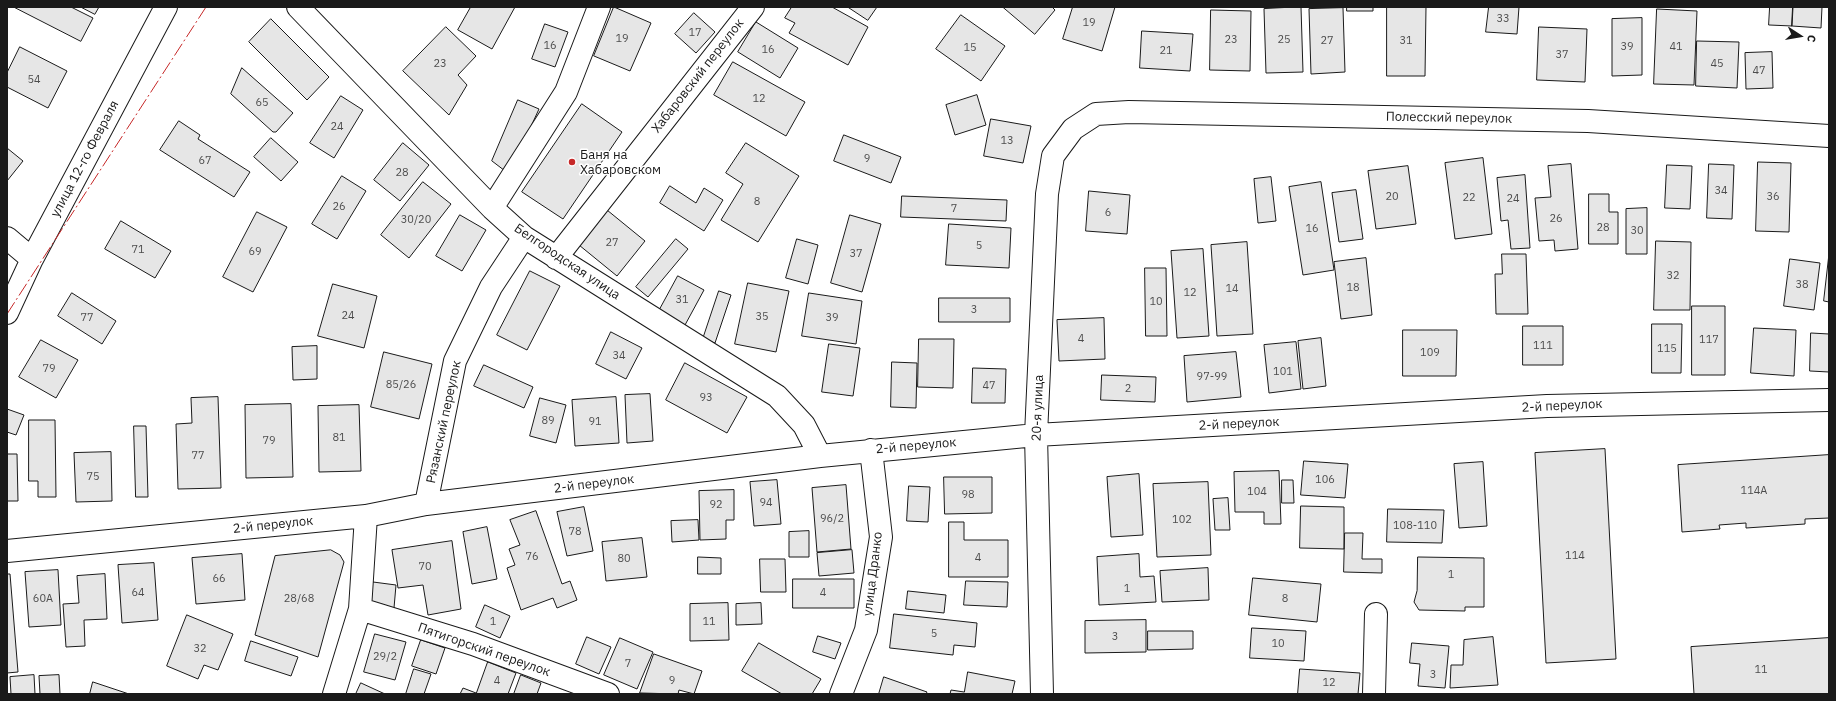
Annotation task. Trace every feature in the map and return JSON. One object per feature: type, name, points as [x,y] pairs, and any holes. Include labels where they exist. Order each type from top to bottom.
[{"type":"street","name":"улица 12-го Февраля","points":[[7,313],[32,259],[166,7]]},
{"type":"street","name":"Белгородская улица","points":[[298,7],[492,208],[524,236],[556,258],[777,396],[804,425],[820,456]]},
{"type":"street","points":[[492,208],[566,92],[599,7]]},
{"type":"street","name":"Хабаровский переулок","points":[[556,258],[752,7]]},
{"type":"street","name":"Полесский переулок","points":[[1073,129],[1096,114],[1129,112],[1588,121],[1829,136]]},
{"type":"street","name":"20-я улица","points":[[1042,694],[1036,434],[1047,194],[1053,156],[1073,129]]},
{"type":"street","name":"Рязанский переулок","points":[[426,504],[455,361],[491,287],[524,236]]},
{"type":"street","points":[[7,238],[32,259]]},
{"type":"street","name":"2-й переулок","points":[[7,551],[366,516],[426,504],[871,450],[1036,434],[1547,406],[1829,400]]},
{"type":"street","name":"улица Дранко","points":[[841,694],[866,630],[881,538],[871,450]]},
{"type":"street","points":[[334,694],[360,609],[366,516]]},
{"type":"street","name":"Пятигорский переулок","points":[[360,609],[473,644],[608,694]]},
{"type":"street","points":[[1374,694],[1376,614]]},
{"type":"building","points":[[14,7],[71,7],[93,18],[81,41]]},
{"type":"building","points":[[81,7],[99,7],[95,14]]},
{"type":"building","points":[[471,7],[515,7],[492,49],[458,30]]},
{"type":"building","points":[[614,7],[651,23],[630,71],[594,56]]},
{"type":"building","points":[[792,7],[832,7],[868,27],[848,65],[789,33],[795,23],[785,18]]},
{"type":"building","points":[[848,7],[877,7],[868,20]]},
{"type":"building","points":[[1003,7],[1052,7],[1055,10],[1035,34]]},
{"type":"building","points":[[1073,7],[1115,7],[1102,51],[1063,39]]},
{"type":"building","points":[[1301,7],[1303,72],[1266,73],[1264,9]]},
{"type":"building","points":[[1347,7],[1373,7],[1373,11],[1347,11]]},
{"type":"building","points":[[1387,7],[1426,7],[1425,76],[1387,76]]},
{"type":"building","points":[[1489,7],[1519,7],[1517,34],[1486,32]]},
{"type":"building","points":[[1770,7],[1793,7],[1792,26],[1769,25]]},
{"type":"building","points":[[1793,7],[1822,7],[1821,28],[1792,26]]},
{"type":"building","points":[[1343,8],[1345,72],[1311,74],[1309,9]]},
{"type":"building","points":[[1657,9],[1697,11],[1694,85],[1654,84]]},
{"type":"building","points":[[1211,10],[1251,11],[1250,71],[1210,70]]},
{"type":"building","points":[[694,13],[715,32],[696,53],[675,34]]},
{"type":"building","points":[[961,15],[1005,46],[981,81],[936,49]]},
{"type":"building","points":[[1642,18],[1642,75],[1612,76],[1612,19]]},
{"type":"building","points":[[271,19],[329,77],[307,100],[249,42]]},
{"type":"building","points":[[756,22],[798,48],[780,78],[738,52]]},
{"type":"building","points":[[545,24],[568,32],[555,67],[532,59]]},
{"type":"building","points":[[446,27],[476,56],[458,75],[467,85],[449,115],[403,71]]},
{"type":"building","points":[[1539,27],[1587,29],[1585,82],[1537,80]]},
{"type":"building","points":[[1142,31],[1193,34],[1190,71],[1140,68]]},
{"type":"building","points":[[1697,41],[1739,42],[1737,88],[1696,86]]},
{"type":"building","points":[[20,47],[67,71],[48,108],[7,87],[7,73]]},
{"type":"building","points":[[1772,52],[1773,88],[1746,89],[1745,53]]},
{"type":"building","points":[[733,62],[805,102],[786,136],[714,95]]},
{"type":"building","points":[[242,68],[293,113],[276,132],[273,132],[231,94]]},
{"type":"building","points":[[977,95],[986,125],[955,135],[946,105]]},
{"type":"building","points":[[341,96],[363,110],[334,158],[310,143]]},
{"type":"building","points":[[518,100],[539,109],[509,174],[492,161]]},
{"type":"building","name":"Баня на Хабаровском","points":[[582,104],[622,132],[563,219],[522,192]]},
{"type":"building","points":[[991,119],[1031,126],[1023,163],[984,156]]},
{"type":"building","points":[[179,121],[200,135],[198,139],[250,172],[234,197],[160,150]]},
{"type":"building","points":[[844,135],[901,157],[891,183],[834,161]]},
{"type":"building","points":[[271,138],[298,162],[281,181],[254,157]]},
{"type":"building","points":[[403,143],[429,165],[400,201],[374,180]]},
{"type":"building","points":[[746,143],[799,176],[758,242],[721,220],[743,184],[726,173]]},
{"type":"building","points":[[7,148],[23,161],[7,181]]},
{"type":"building","points":[[1483,158],[1492,234],[1455,239],[1445,163]]},
{"type":"building","points":[[1758,162],[1791,163],[1789,232],[1756,231]]},
{"type":"building","points":[[1571,164],[1578,249],[1555,251],[1554,240],[1539,241],[1535,198],[1551,197],[1548,166]]},
{"type":"building","points":[[1709,164],[1734,165],[1732,219],[1707,218]]},
{"type":"building","points":[[1667,165],[1692,166],[1690,209],[1665,208]]},
{"type":"building","points":[[1408,166],[1416,224],[1376,229],[1368,171]]},
{"type":"building","points":[[1525,175],[1530,248],[1511,249],[1508,220],[1501,221],[1497,178]]},
{"type":"building","points":[[342,176],[366,191],[337,239],[312,224]]},
{"type":"building","points":[[1271,177],[1276,221],[1258,223],[1254,179]]},
{"type":"building","points":[[423,182],[451,204],[409,258],[381,235]]},
{"type":"building","points":[[1321,182],[1334,270],[1303,275],[1289,187]]},
{"type":"building","points":[[670,186],[696,203],[704,188],[723,200],[704,231],[660,203]]},
{"type":"building","points":[[1356,190],[1363,239],[1339,242],[1332,193]]},
{"type":"building","points":[[1089,191],[1130,195],[1127,234],[1086,231]]},
{"type":"building","points":[[1589,194],[1609,194],[1609,212],[1618,212],[1618,244],[1589,244]]},
{"type":"building","points":[[902,196],[1007,200],[1006,221],[901,217]]},
{"type":"building","points":[[1647,208],[1647,254],[1626,254],[1626,209]]},
{"type":"building","points":[[607,210],[645,241],[617,276],[579,245]]},
{"type":"building","points":[[257,212],[287,227],[253,292],[223,277]]},
{"type":"building","points":[[460,215],[486,230],[462,271],[436,256]]},
{"type":"building","points":[[850,215],[881,224],[862,292],[831,283]]},
{"type":"building","points":[[121,221],[171,251],[155,278],[105,249]]},
{"type":"building","points":[[949,224],[1011,228],[1009,268],[946,265]]},
{"type":"building","points":[[676,239],[688,249],[648,297],[636,287]]},
{"type":"building","points":[[797,239],[818,245],[808,284],[786,278]]},
{"type":"building","points":[[1656,241],[1691,242],[1690,310],[1654,310]]},
{"type":"building","points":[[1247,242],[1253,334],[1217,336],[1211,245]]},
{"type":"building","points":[[1203,249],[1209,336],[1177,338],[1171,251]]},
{"type":"building","points":[[1502,254],[1526,254],[1528,314],[1496,314],[1495,274],[1502,274]]},
{"type":"building","points":[[1829,254],[1829,302],[1824,301]]},
{"type":"building","points":[[1366,258],[1372,315],[1341,319],[1334,262]]},
{"type":"building","points":[[1790,259],[1820,263],[1814,310],[1784,306]]},
{"type":"building","points":[[1145,268],[1166,268],[1167,336],[1146,336]]},
{"type":"building","points":[[530,271],[560,286],[527,350],[497,335]]},
{"type":"building","points":[[678,276],[704,290],[685,325],[659,311]]},
{"type":"building","points":[[748,283],[789,291],[776,352],[735,344]]},
{"type":"building","points":[[333,284],[377,296],[364,348],[318,336]]},
{"type":"building","points":[[719,291],[731,295],[715,343],[703,339]]},
{"type":"building","points":[[72,293],[116,321],[102,344],[58,316]]},
{"type":"building","points":[[809,293],[862,301],[856,344],[802,336]]},
{"type":"building","points":[[939,298],[1010,298],[1010,322],[939,322]]},
{"type":"building","points":[[1692,306],[1725,306],[1725,375],[1692,375]]},
{"type":"building","points":[[1104,318],[1105,359],[1059,361],[1057,320]]},
{"type":"building","points":[[1652,324],[1682,324],[1681,373],[1652,373]]},
{"type":"building","points":[[1523,326],[1563,326],[1563,365],[1523,365]]},
{"type":"building","points":[[1754,328],[1796,330],[1794,376],[1751,373]]},
{"type":"building","points":[[1403,330],[1457,330],[1456,376],[1403,376]]},
{"type":"building","points":[[611,332],[642,348],[626,379],[596,364]]},
{"type":"building","points":[[1811,333],[1829,334],[1829,372],[1810,371]]},
{"type":"building","points":[[1321,338],[1326,386],[1303,389],[1298,341]]},
{"type":"building","points":[[919,339],[954,339],[953,388],[918,387]]},
{"type":"building","points":[[41,340],[78,360],[56,398],[19,377]]},
{"type":"building","points":[[1296,342],[1301,389],[1269,393],[1264,345]]},
{"type":"building","points":[[829,344],[860,348],[853,396],[822,392]]},
{"type":"building","points":[[317,346],[317,379],[293,380],[292,347]]},
{"type":"building","points":[[384,352],[432,364],[419,419],[371,407]]},
{"type":"building","points":[[1236,352],[1241,397],[1187,402],[1184,356]]},
{"type":"building","points":[[892,362],[917,363],[916,408],[891,407]]},
{"type":"building","points":[[685,363],[747,397],[727,433],[666,400]]},
{"type":"building","points":[[484,365],[533,387],[524,408],[474,386]]},
{"type":"building","points":[[973,368],[1006,369],[1005,403],[972,403]]},
{"type":"building","points":[[1102,375],[1156,377],[1155,402],[1101,400]]},
{"type":"building","points":[[650,394],[653,441],[627,443],[625,395]]},
{"type":"building","points":[[218,397],[221,488],[178,489],[176,424],[192,423],[191,398]]},
{"type":"building","points":[[616,397],[619,443],[575,446],[572,400]]},
{"type":"building","points":[[540,398],[566,405],[556,443],[530,436]]},
{"type":"building","points":[[291,404],[293,477],[246,478],[245,405]]},
{"type":"building","points":[[359,405],[361,471],[319,472],[318,406]]},
{"type":"building","points":[[7,409],[24,415],[16,435],[7,432]]},
{"type":"building","points":[[29,420],[55,420],[56,497],[38,497],[38,481],[29,481]]},
{"type":"building","points":[[134,426],[146,426],[148,497],[136,497]]},
{"type":"building","points":[[1605,449],[1616,659],[1546,663],[1535,453]]},
{"type":"building","points":[[111,452],[112,501],[76,502],[74,453]]},
{"type":"building","points":[[7,454],[17,454],[18,501],[7,501]]},
{"type":"building","points":[[1829,455],[1829,518],[1805,519],[1805,524],[1746,528],[1746,523],[1719,525],[1720,529],[1682,532],[1678,465]]},
{"type":"building","points":[[1304,461],[1348,464],[1345,498],[1301,495]]},
{"type":"building","points":[[1483,462],[1487,526],[1459,528],[1454,464]]},
{"type":"building","points":[[1279,471],[1281,524],[1264,524],[1264,512],[1235,512],[1234,472]]},
{"type":"building","points":[[1139,474],[1143,535],[1111,537],[1107,477]]},
{"type":"building","points":[[944,477],[992,477],[992,513],[945,514]]},
{"type":"building","points":[[777,480],[781,524],[754,526],[750,482]]},
{"type":"building","points":[[1282,480],[1293,480],[1294,503],[1282,503]]},
{"type":"building","points":[[1208,482],[1211,555],[1157,557],[1153,484]]},
{"type":"building","points":[[846,485],[851,549],[817,552],[812,488]]},
{"type":"building","points":[[909,486],[930,487],[928,522],[907,521]]},
{"type":"building","points":[[734,490],[734,520],[726,520],[726,539],[700,540],[699,491]]},
{"type":"building","points":[[1228,498],[1230,530],[1215,530],[1213,499]]},
{"type":"building","points":[[1301,506],[1344,507],[1344,549],[1300,548]]},
{"type":"building","points":[[584,507],[593,551],[567,556],[557,512]]},
{"type":"building","points":[[1388,509],[1444,510],[1442,543],[1387,542]]},
{"type":"building","points":[[536,511],[562,584],[570,581],[577,600],[557,608],[553,598],[521,610],[507,568],[515,565],[509,549],[520,545],[510,520]]},
{"type":"building","points":[[698,520],[699,540],[672,542],[671,521]]},
{"type":"building","points":[[949,522],[964,522],[964,540],[1008,540],[1008,577],[949,577]]},
{"type":"building","points":[[487,527],[497,579],[472,584],[463,532]]},
{"type":"building","points":[[809,531],[809,557],[789,557],[789,532]]},
{"type":"building","points":[[1345,533],[1363,533],[1362,559],[1382,559],[1382,573],[1344,572]]},
{"type":"building","points":[[642,538],[647,577],[606,581],[602,542]]},
{"type":"building","points":[[452,541],[461,609],[428,615],[423,585],[398,588],[392,550]]},
{"type":"building","points":[[331,550],[340,555],[344,562],[318,657],[255,635],[275,556]]},
{"type":"building","points":[[852,550],[854,573],[819,576],[817,553]]},
{"type":"building","points":[[242,554],[245,600],[196,604],[192,558]]},
{"type":"building","points":[[1139,554],[1140,577],[1154,576],[1156,602],[1099,605],[1097,557]]},
{"type":"building","points":[[698,557],[721,558],[721,574],[698,574]]},
{"type":"building","points":[[1418,557],[1484,558],[1484,607],[1465,607],[1465,611],[1419,610],[1414,602],[1417,591]]},
{"type":"building","points":[[760,559],[785,559],[786,592],[761,592]]},
{"type":"building","points":[[154,563],[158,620],[122,623],[118,565]]},
{"type":"building","points":[[1208,568],[1209,600],[1162,602],[1160,571]]},
{"type":"building","points":[[58,570],[61,625],[29,627],[25,572]]},
{"type":"building","points":[[7,574],[10,574],[18,672],[7,673]]},
{"type":"building","points":[[105,574],[107,619],[84,620],[85,646],[66,647],[63,604],[79,603],[77,576]]},
{"type":"building","points":[[1253,578],[1321,584],[1317,622],[1249,615]]},
{"type":"building","points":[[793,579],[854,579],[854,608],[793,608]]},
{"type":"building","points":[[966,581],[1008,582],[1007,607],[964,605]]},
{"type":"building","points":[[373,582],[396,585],[394,608],[371,606]]},
{"type":"building","points":[[908,591],[946,595],[944,613],[906,609]]},
{"type":"building","points":[[728,603],[729,640],[690,641],[690,604]]},
{"type":"building","points":[[761,603],[762,624],[736,625],[736,604]]},
{"type":"building","points":[[485,605],[510,616],[500,638],[476,627]]},
{"type":"building","points":[[894,614],[977,623],[975,647],[954,645],[953,655],[890,648]]},
{"type":"building","points":[[187,615],[233,634],[218,670],[204,665],[198,679],[167,666]]},
{"type":"building","points":[[1146,620],[1146,652],[1085,653],[1085,621]]},
{"type":"building","points":[[1252,628],[1306,631],[1304,661],[1250,658]]},
{"type":"building","points":[[1148,631],[1193,631],[1193,649],[1148,650]]},
{"type":"building","points":[[375,634],[406,642],[395,680],[364,672]]},
{"type":"building","points":[[818,636],[841,643],[835,659],[813,652]]},
{"type":"building","points":[[587,637],[611,647],[599,674],[576,664]]},
{"type":"building","points":[[1493,637],[1498,685],[1450,688],[1451,665],[1463,665],[1464,640]]},
{"type":"building","points":[[620,638],[653,652],[637,689],[604,675]]},
{"type":"building","points":[[1829,638],[1829,694],[1694,694],[1691,647]]},
{"type":"building","points":[[421,640],[445,648],[436,674],[412,666]]},
{"type":"building","points":[[251,641],[298,657],[291,676],[245,661]]},
{"type":"building","points":[[759,643],[821,679],[812,694],[782,694],[742,671]]},
{"type":"building","points":[[1412,643],[1449,646],[1445,688],[1418,686],[1420,664],[1410,663]]},
{"type":"building","points":[[654,654],[702,671],[694,694],[679,690],[678,694],[640,693]]},
{"type":"building","points":[[488,662],[516,673],[508,694],[460,694],[463,688],[476,693]]},
{"type":"building","points":[[414,669],[431,674],[424,694],[406,694]]},
{"type":"building","points":[[1300,669],[1360,673],[1358,694],[1298,694]]},
{"type":"building","points":[[968,672],[1015,681],[1012,694],[950,694],[951,690],[964,692]]},
{"type":"building","points":[[34,675],[35,694],[11,694],[10,677]]},
{"type":"building","points":[[59,675],[60,694],[40,694],[39,676]]},
{"type":"building","points":[[521,675],[541,683],[537,694],[514,694]]},
{"type":"building","points":[[884,677],[927,692],[926,694],[879,694]]},
{"type":"building","points":[[93,682],[129,694],[90,694]]},
{"type":"building","points":[[361,683],[385,694],[356,694]]},
{"type":"power","points":[[7,314],[206,7]]},
{"type":"place","name":"Баня на Хабаровском","points":[[572,162]]}]
